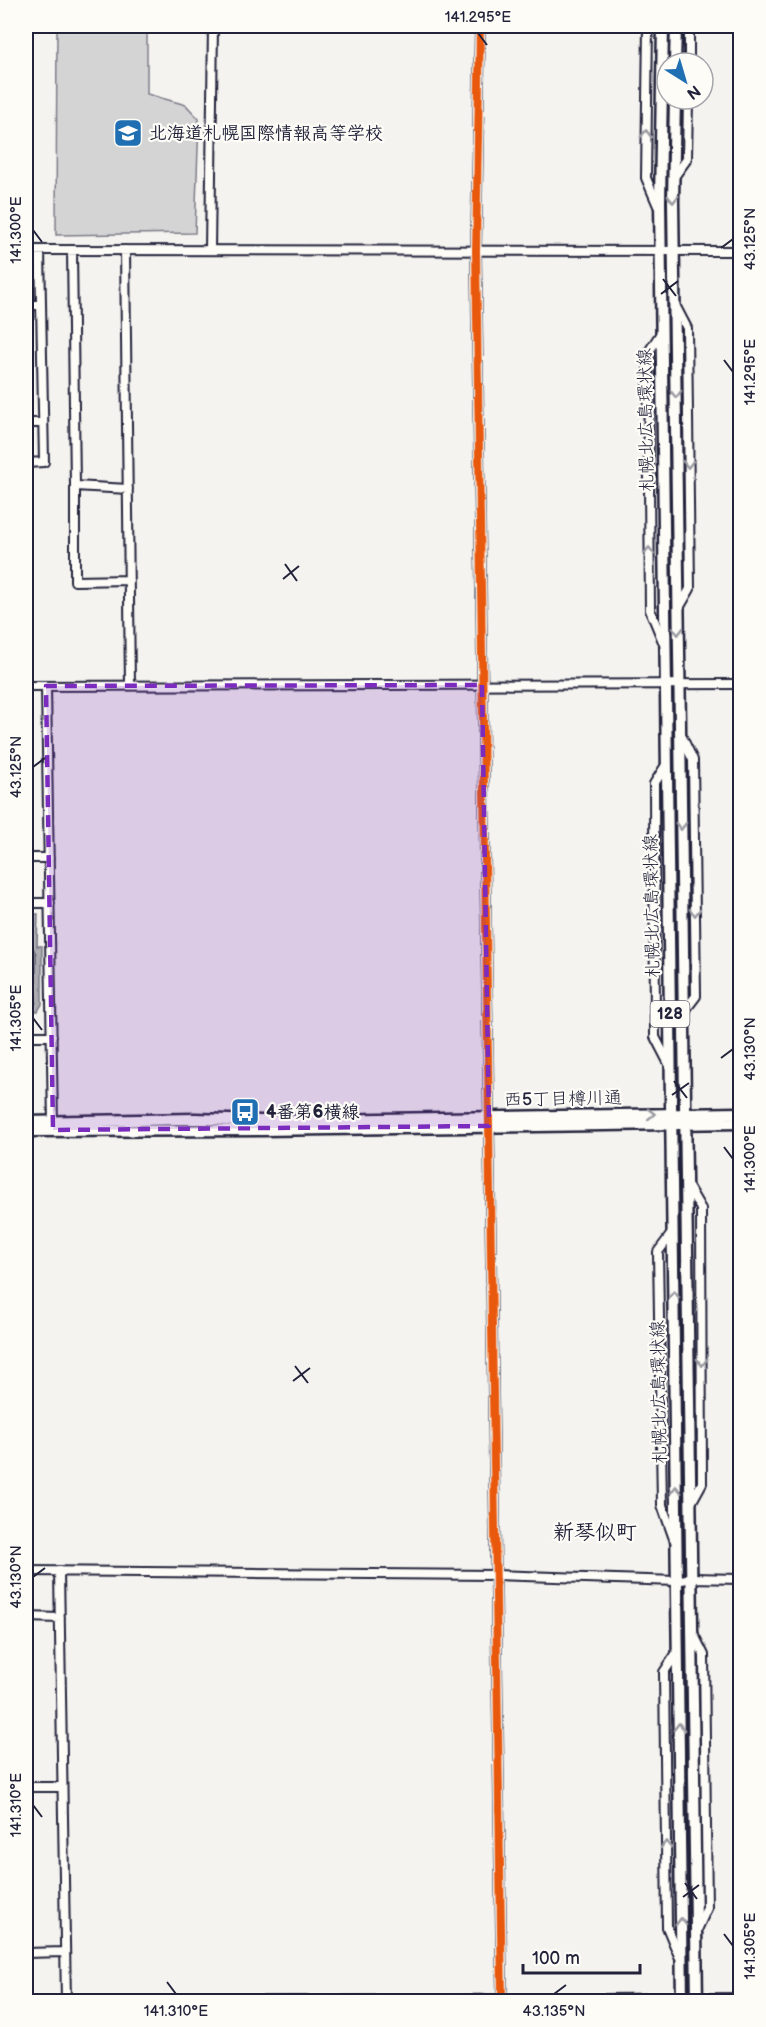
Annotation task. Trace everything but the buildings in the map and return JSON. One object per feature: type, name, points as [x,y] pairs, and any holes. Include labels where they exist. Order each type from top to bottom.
[{"type":"main road","name":"札幌北広島環状線","points":[[663,26],[660,251],[682,2000]]},
{"type":"main road","points":[[675,51],[676,26]]},
{"type":"main road","name":"札幌北広島環状線","points":[[675,111],[678,610],[697,2000]]},
{"type":"main road","name":"西5丁目樽川通","points":[[684,1119],[741,1113]]},
{"type":"main road","name":"西5丁目樽川通","points":[[26,1122],[53,1126],[671,1118],[741,1123]]},
{"type":"main road","name":"西5丁目樽川通","points":[[26,1131],[53,1126]]},
{"type":"street","points":[[210,250],[213,26]]},
{"type":"street","points":[[480,26],[476,251],[502,1999]]},
{"type":"street","points":[[648,26],[646,178],[660,210]]},
{"type":"street","points":[[689,26],[689,51]]},
{"type":"street","points":[[674,177],[687,159],[688,111]]},
{"type":"street","points":[[26,250],[741,251]]},
{"type":"street","points":[[26,463],[44,462],[40,250]]},
{"type":"street","points":[[72,250],[75,581],[129,580]]},
{"type":"street","points":[[125,250],[130,685]]},
{"type":"street","points":[[26,305],[41,305]]},
{"type":"street","points":[[26,423],[43,423]]},
{"type":"street","points":[[75,486],[128,489]]},
{"type":"street","points":[[26,686],[741,684]]},
{"type":"street","points":[[46,686],[53,1126]]},
{"type":"street","points":[[667,764],[654,784],[655,1037],[671,1068]]},
{"type":"street","points":[[26,858],[49,858]]},
{"type":"street","points":[[26,903],[50,903]]},
{"type":"street","points":[[26,1036],[52,1036]]},
{"type":"street","points":[[26,1571],[496,1575],[677,1581],[691,1578],[741,1579]]},
{"type":"street","points":[[59,1571],[66,2001]]},
{"type":"street","points":[[26,1617],[60,1618]]},
{"type":"street","points":[[26,1787],[61,1787]]},
{"type":"street","points":[[26,1953],[64,1952]]},
{"type":"street","points":[[190,2001],[741,1998]]},
{"type":"highlighted area","points":[[482,685],[489,1126],[53,1130],[46,686]]},
{"type":"shaded area","name":"北海道札幌国際情報高等学校","points":[[57,26],[147,26],[147,94],[186,105],[199,119],[195,233],[56,235]]},
{"type":"water","points":[[26,914],[38,914],[37,946],[42,946],[42,1004],[38,1011],[26,1011]]},
{"type":"cycle path","points":[[480,26],[476,251],[502,1999]]},
{"type":"place","name":"北海道札幌国際情報高等学校","points":[[128,133]]},
{"type":"place","name":"4番第6横線","points":[[245,1112]]},
{"type":"district","name":"新琴似町","points":[[595,1532]]}]
